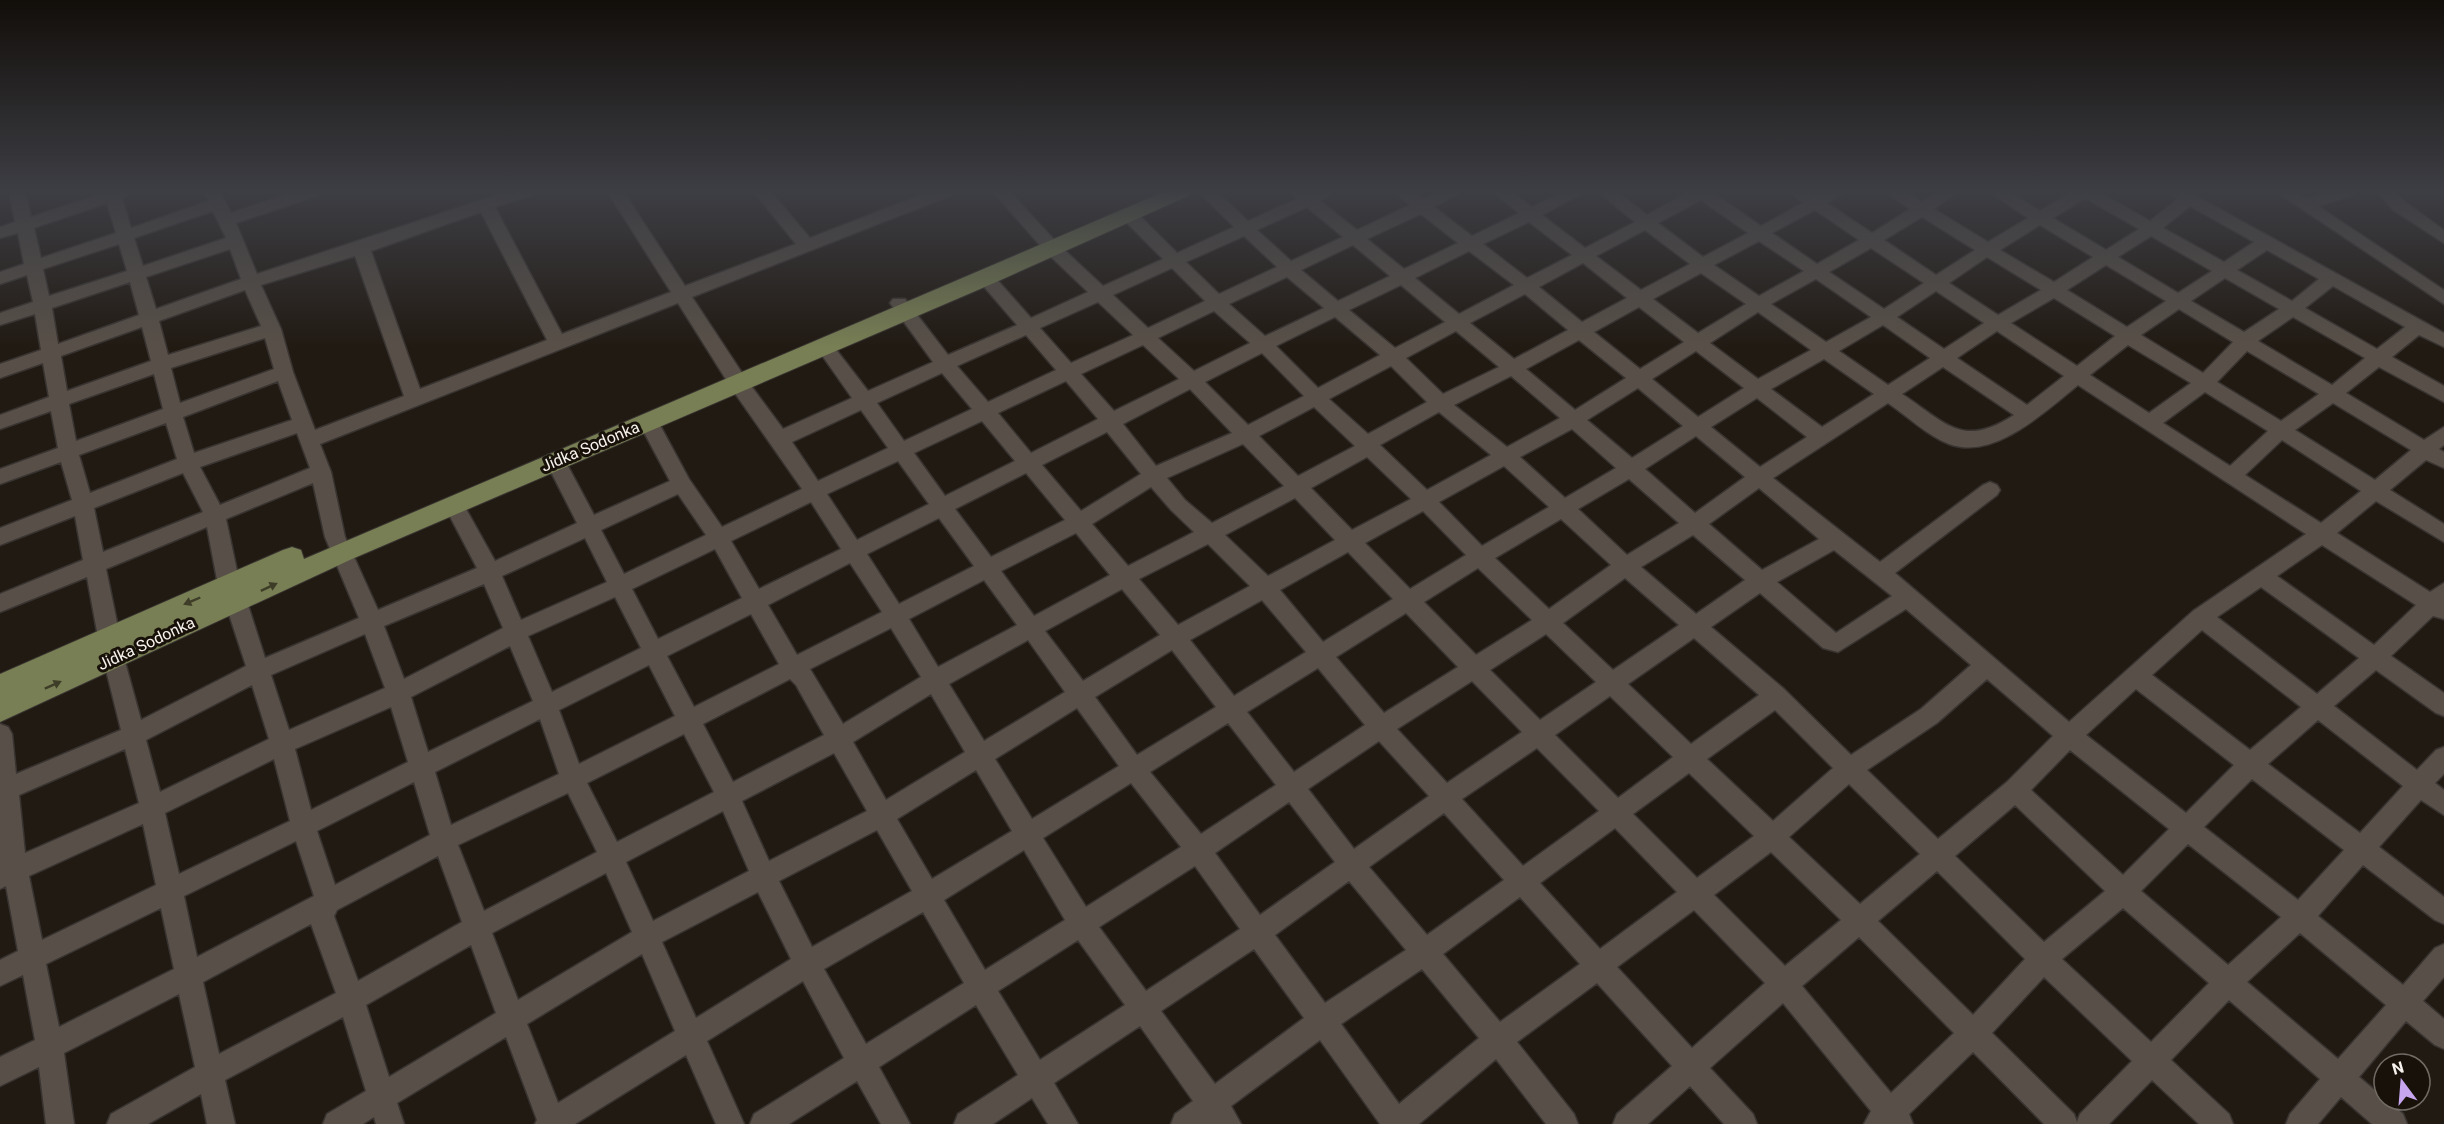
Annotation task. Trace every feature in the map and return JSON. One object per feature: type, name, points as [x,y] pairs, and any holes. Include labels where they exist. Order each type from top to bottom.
[{"type":"main road","name":"Jidka Sodonka","points":[[339,545],[454,505],[648,421],[736,378],[825,347],[902,308],[986,278],[1052,243]]},
{"type":"main road","name":"Jidka Sodonka","points":[[0,686],[112,647],[339,545],[1053,243]]},
{"type":"main road","name":"Jidka Sodonka","points":[[0,710],[112,647]]},
{"type":"street","points":[[27,243],[42,304],[68,451],[83,504],[112,647],[152,808],[221,1124]]},
{"type":"street","points":[[0,278],[100,243]]},
{"type":"street","points":[[126,243],[149,317],[188,464],[215,515],[233,593],[282,744],[303,826],[328,902],[321,915],[351,999],[390,1124]]},
{"type":"street","points":[[0,319],[228,243]]},
{"type":"street","points":[[237,243],[250,282],[272,329],[284,372],[321,472],[339,545],[371,620],[398,693],[444,840],[476,928],[513,1018],[551,1124],[807,964],[929,895],[1410,603],[1480,557],[1630,469],[1758,388],[1940,283],[1999,243]]},
{"type":"street","points":[[0,371],[250,282],[377,243]]},
{"type":"street","points":[[506,243],[556,343]]},
{"type":"street","points":[[649,243],[736,378],[815,491],[895,615],[1082,924],[1227,1124]]},
{"type":"street","points":[[0,537],[188,464],[306,432],[414,398],[812,243]]},
{"type":"street","points":[[1159,243],[1480,557],[1861,922],[2064,1124]]},
{"type":"street","points":[[780,439],[1213,243]]},
{"type":"street","points":[[1263,243],[1288,268],[1393,356],[1441,404],[1507,457],[1626,566],[1776,696],[2043,959],[2219,1124]]},
{"type":"street","points":[[7,874],[152,808],[282,744],[398,693],[514,633],[621,585],[815,491],[1343,243]]},
{"type":"street","points":[[1364,243],[1574,419],[1830,642],[1838,643],[1907,597]]},
{"type":"street","points":[[1569,243],[1822,438]]},
{"type":"street","points":[[0,1072],[188,976],[444,840],[573,779],[988,570],[1078,523],[1154,475],[1245,435],[1610,243]]},
{"type":"street","points":[[1675,243],[1702,265],[1954,438],[1973,440],[1994,435],[2028,415],[2128,335],[2224,268],[2264,243]]},
{"type":"street","points":[[120,1124],[351,999],[476,928],[729,798],[840,738],[933,681],[1032,630],[1123,578],[1210,536],[1298,488],[1308,479],[1364,450],[1366,444],[1744,243]]},
{"type":"street","points":[[1775,243],[2028,415]]},
{"type":"street","points":[[336,1124],[647,937],[882,815],[1174,637],[1351,543],[1424,500],[1574,419],[1760,303],[1866,243]]},
{"type":"street","points":[[1049,245],[1192,380],[1697,893],[1784,984],[1889,1121],[2043,959],[2123,892],[2251,764],[2440,602],[2322,534],[2230,476],[1881,243]]},
{"type":"street","points":[[1974,243],[2282,430],[2444,534]]},
{"type":"street","points":[[1627,1124],[1689,1066],[1784,984],[1861,922],[1937,854],[2015,790],[2069,736],[2201,617],[2322,534],[2438,448],[2333,394],[2082,243]]},
{"type":"street","points":[[764,1124],[1198,850],[1381,727],[1549,621],[1626,566],[1694,524],[1760,477],[1890,395],[1997,323],[2053,291],[2127,243]]},
{"type":"street","points":[[2180,243],[2444,395]]},
{"type":"street","points":[[2266,243],[2444,341]]},
{"type":"street","points":[[2362,243],[2444,298]]},
{"type":"street","points":[[0,973],[303,826],[754,602],[1192,380],[1472,244],[1698,425],[1835,540],[1880,573],[2069,736],[2300,917],[2444,1036]]},
{"type":"street","points":[[361,249],[414,398]]},
{"type":"street","points":[[986,278],[1112,422],[1117,432],[1154,475],[1210,536],[1243,563],[1381,727],[1743,1124]]},
{"type":"street","points":[[2150,422],[2205,383],[2246,340],[2294,308],[2332,278]]},
{"type":"street","points":[[902,308],[944,363],[1174,637],[1352,865],[1498,1040],[1564,1124]]},
{"type":"street","points":[[2230,476],[2282,430],[2333,394],[2418,326]]},
{"type":"street","points":[[0,422],[161,364],[272,329]]},
{"type":"street","points":[[825,347],[1135,770],[1198,850],[1256,933],[1397,1124],[1498,1040],[1772,837],[1850,768],[1929,716],[1987,665]]},
{"type":"street","points":[[0,477],[284,372]]},
{"type":"street","points":[[648,421],[682,484],[719,538],[793,668],[804,678],[840,738],[980,987],[1064,1124]]},
{"type":"street","points":[[555,460],[655,650],[729,798],[763,876],[807,964],[896,1124]]},
{"type":"street","points":[[0,603],[96,566],[321,472]]},
{"type":"street","points":[[4,790],[134,735],[259,670],[371,620],[490,572],[682,484]]},
{"type":"street","points":[[1880,573],[1990,490]]},
{"type":"street","points":[[454,505],[490,572],[546,705],[573,779],[612,858],[730,1124]]},
{"type":"street","points":[[968,1124],[1256,933],[1445,798],[1760,582],[1835,540]]},
{"type":"street","points":[[2261,576],[2444,706]]},
{"type":"street","points":[[2201,617],[2444,804]]},
{"type":"street","points":[[2136,676],[2444,912]]},
{"type":"street","points":[[1185,1124],[1321,1022],[1425,952],[1690,756],[1776,696]]},
{"type":"street","points":[[0,734],[7,874],[31,957],[50,1047],[60,1124]]},
{"type":"street","points":[[2090,1124],[2229,981],[2300,917],[2360,847],[2444,757]]},
{"type":"street","points":[[2015,790],[2123,892],[2393,1124]]},
{"type":"street","points":[[2300,1124],[2444,957]]}]
